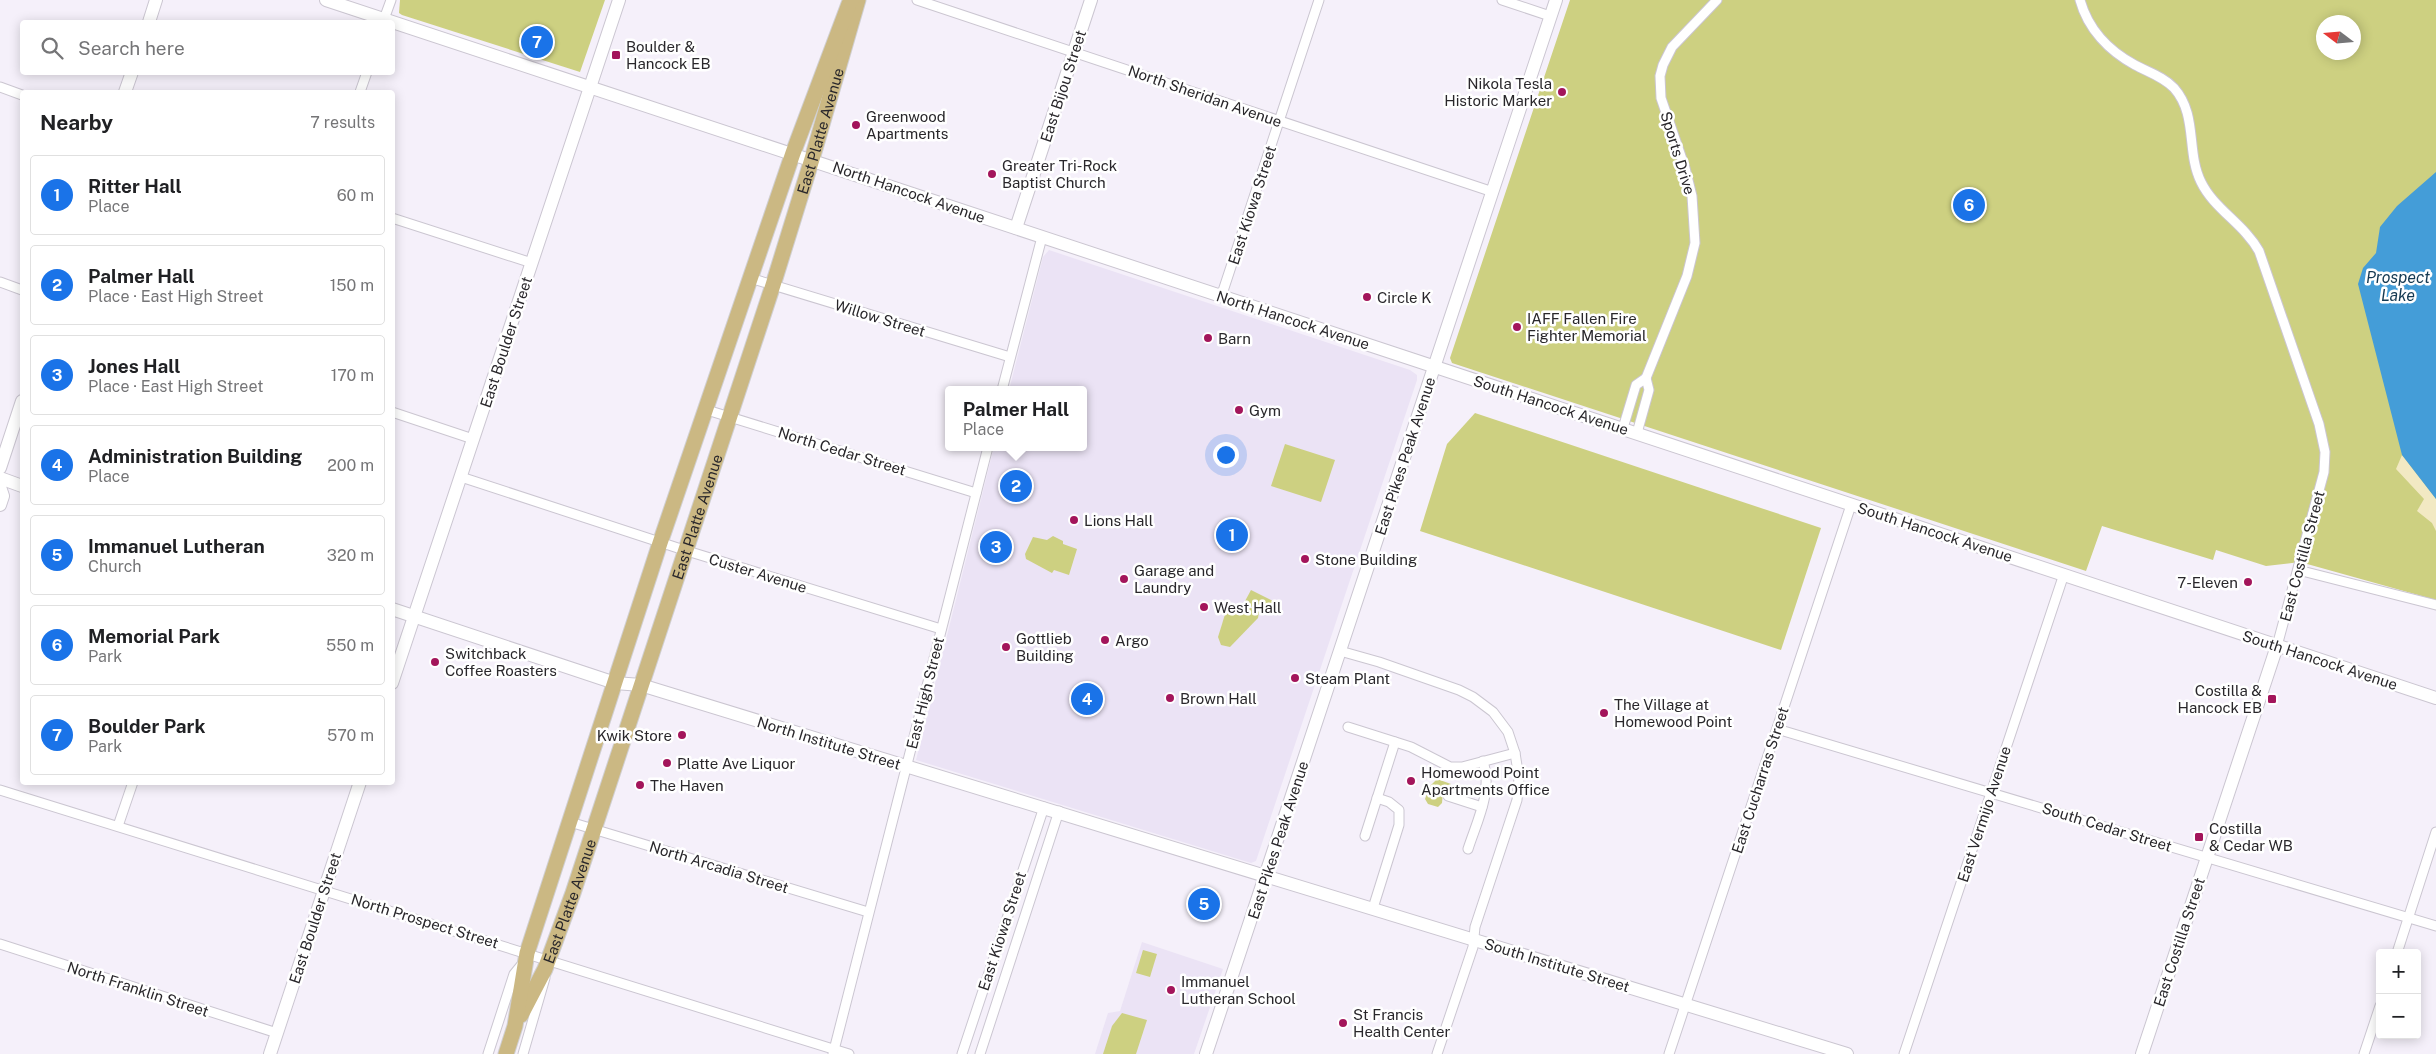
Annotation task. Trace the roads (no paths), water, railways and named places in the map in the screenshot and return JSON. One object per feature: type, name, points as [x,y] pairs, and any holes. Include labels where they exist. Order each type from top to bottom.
[{"type":"main road","name":"East Platte Avenue","points":[[506,1054],[515,1026],[526,957],[660,543],[707,410],[793,153],[852,0]]},
{"type":"main road","name":"East Platte Avenue","points":[[515,1026],[547,964],[594,829],[772,286],[812,159],[858,0]]},
{"type":"street","points":[[150,20],[156,0]]},
{"type":"street","name":"North Hancock Avenue","points":[[326,0],[381,20]]},
{"type":"street","points":[[384,20],[391,0]]},
{"type":"street","name":"East Boulder Street","points":[[395,675],[619,0]]},
{"type":"street","name":"North Sheridan Avenue","points":[[918,0],[1492,192]]},
{"type":"street","name":"East Bijou Street","points":[[1016,228],[1091,0]]},
{"type":"street","name":"East Kiowa Street","points":[[1221,296],[1319,0]]},
{"type":"street","points":[[1502,0],[1550,16]]},
{"type":"street","name":"East Pikes Peak Avenue","points":[[1206,1054],[1556,0]]},
{"type":"street","name":"Sports Drive","points":[[1623,428],[1636,385],[1646,378],[1687,276],[1695,243],[1692,196],[1685,168],[1661,98],[1660,76],[1672,47],[1717,0]]},
{"type":"street","name":"East Costilla Street","points":[[2080,0],[2090,23],[2102,40],[2125,59],[2167,82],[2179,96],[2189,117],[2192,158],[2201,182],[2215,202],[2246,232],[2264,263],[2319,424],[2325,452],[2324,472],[2277,646],[2142,1054]]},
{"type":"street","name":"North Hancock Avenue","points":[[395,25],[812,159],[1434,368]]},
{"type":"street","points":[[126,90],[131,75]]},
{"type":"street","points":[[361,90],[366,75]]},
{"type":"street","points":[[0,87],[20,94]]},
{"type":"street","points":[[395,219],[532,263]]},
{"type":"street","points":[[1003,386],[1042,237]]},
{"type":"street","name":"Willow Street","points":[[750,278],[1010,357]]},
{"type":"street","points":[[0,282],[20,289]]},
{"type":"street","name":"South Hancock Avenue","points":[[1434,368],[1623,428],[2436,698]]},
{"type":"street","name":"Sports Drive","points":[[1637,433],[1650,390],[1646,378]]},
{"type":"street","points":[[0,468],[20,407]]},
{"type":"street","name":"North Cedar Street","points":[[707,410],[976,493]]},
{"type":"street","points":[[395,413],[474,439]]},
{"type":"street","name":"East High Street","points":[[833,1052],[987,451]]},
{"type":"street","name":"Custer Avenue","points":[[461,477],[660,543],[941,630]]},
{"type":"street","points":[[0,478],[20,485]]},
{"type":"street","points":[[0,487],[3,496],[0,504]]},
{"type":"street","name":"East Cucharras Street","points":[[1669,1054],[1851,505]]},
{"type":"street","points":[[2298,570],[2436,605]]},
{"type":"street","name":"East Vermijo Avenue","points":[[1904,1054],[2064,574]]},
{"type":"street","name":"North Institute Street","points":[[395,610],[615,683],[641,685],[1266,875]]},
{"type":"street","points":[[1340,651],[1435,681],[1473,697],[1493,712],[1502,722],[1508,732],[1515,753],[1520,778],[1517,800],[1473,939],[1473,947],[1437,1054]]},
{"type":"street","points":[[1348,727],[1411,747],[1450,767],[1462,767],[1515,753]]},
{"type":"street","name":"South Cedar Street","points":[[1777,729],[2436,926]]},
{"type":"street","points":[[1365,836],[1396,742]]},
{"type":"street","points":[[1468,849],[1482,807],[1487,780],[1483,761]]},
{"type":"street","points":[[118,826],[132,785]]},
{"type":"street","name":"East Boulder Street","points":[[270,1054],[359,785]]},
{"type":"street","name":"North Prospect Street","points":[[0,790],[324,891],[547,964],[833,1052],[849,1054]]},
{"type":"street","points":[[1448,796],[1482,807]]},
{"type":"street","points":[[1373,908],[1399,825],[1399,810],[1389,802],[1378,798]]},
{"type":"street","name":"East Kiowa Street","points":[[962,1054],[1044,807]]},
{"type":"street","name":"East Kiowa Street","points":[[980,1054],[1059,811]]},
{"type":"street","name":"North Arcadia Street","points":[[570,822],[868,912]]},
{"type":"street","points":[[2398,949],[2436,832]]},
{"type":"street","name":"South Institute Street","points":[[1266,875],[1847,1054]]},
{"type":"street","name":"North Franklin Street","points":[[0,944],[277,1033]]},
{"type":"street","points":[[488,1054],[514,974],[526,957]]},
{"type":"street","points":[[523,1054],[545,984],[547,964]]},
{"type":"street","points":[[2364,1054],[2376,1018]]},
{"type":"water","name":"Prospect Lake","points":[[2436,172],[2436,499],[2402,455],[2358,284],[2363,268],[2376,253],[2380,227],[2397,206]]},
{"type":"place","name":"Boulder Park","points":[[537,42]]},
{"type":"place","name":"Boulder & Hancock EB","points":[[616,55]]},
{"type":"place","name":"Nikola Tesla Historic Marker","points":[[1562,92]]},
{"type":"place","name":"Greenwood Apartments","points":[[856,125]]},
{"type":"place","name":"Greater Tri-Rock Baptist Church","points":[[992,174]]},
{"type":"place","name":"Memorial Park","points":[[1969,205]]},
{"type":"place","name":"Circle K","points":[[1367,297]]},
{"type":"place","name":"IAFF Fallen Fire Fighter Memorial","points":[[1517,327]]},
{"type":"place","name":"Barn","points":[[1208,338]]},
{"type":"place","name":"Gym","points":[[1239,410]]},
{"type":"place","name":"Palmer Hall","points":[[1016,486]]},
{"type":"place","name":"Lions Hall","points":[[1074,520]]},
{"type":"place","name":"Ritter Hall","points":[[1232,535]]},
{"type":"place","name":"Jones Hall","points":[[996,547]]},
{"type":"place","name":"Stone Building","points":[[1305,559]]},
{"type":"place","name":"Garage and Laundry","points":[[1124,579]]},
{"type":"place","name":"7-Eleven","points":[[2248,582]]},
{"type":"place","name":"West Hall","points":[[1204,607]]},
{"type":"place","name":"Argo","points":[[1105,640]]},
{"type":"place","name":"Gottlieb Building","points":[[1006,647]]},
{"type":"place","name":"Switchback Coffee Roasters","points":[[435,662]]},
{"type":"place","name":"Steam Plant","points":[[1295,678]]},
{"type":"place","name":"Brown Hall","points":[[1170,698]]},
{"type":"place","name":"Administration Building","points":[[1087,699]]},
{"type":"place","name":"Costilla & Hancock EB","points":[[2272,699]]},
{"type":"place","name":"The Village at Homewood Point","points":[[1604,713]]},
{"type":"place","name":"Kwik Store","points":[[682,735]]},
{"type":"place","name":"Platte Ave Liquor","points":[[667,763]]},
{"type":"place","name":"Homewood Point Apartments Office","points":[[1411,781]]},
{"type":"place","name":"The Haven","points":[[640,785]]},
{"type":"place","name":"Costilla & Cedar WB","points":[[2199,837]]},
{"type":"place","name":"Immanuel Lutheran","points":[[1204,904]]},
{"type":"place","name":"Immanuel Lutheran School","points":[[1171,990]]},
{"type":"place","name":"St Francis Health Center","points":[[1343,1023]]}]
